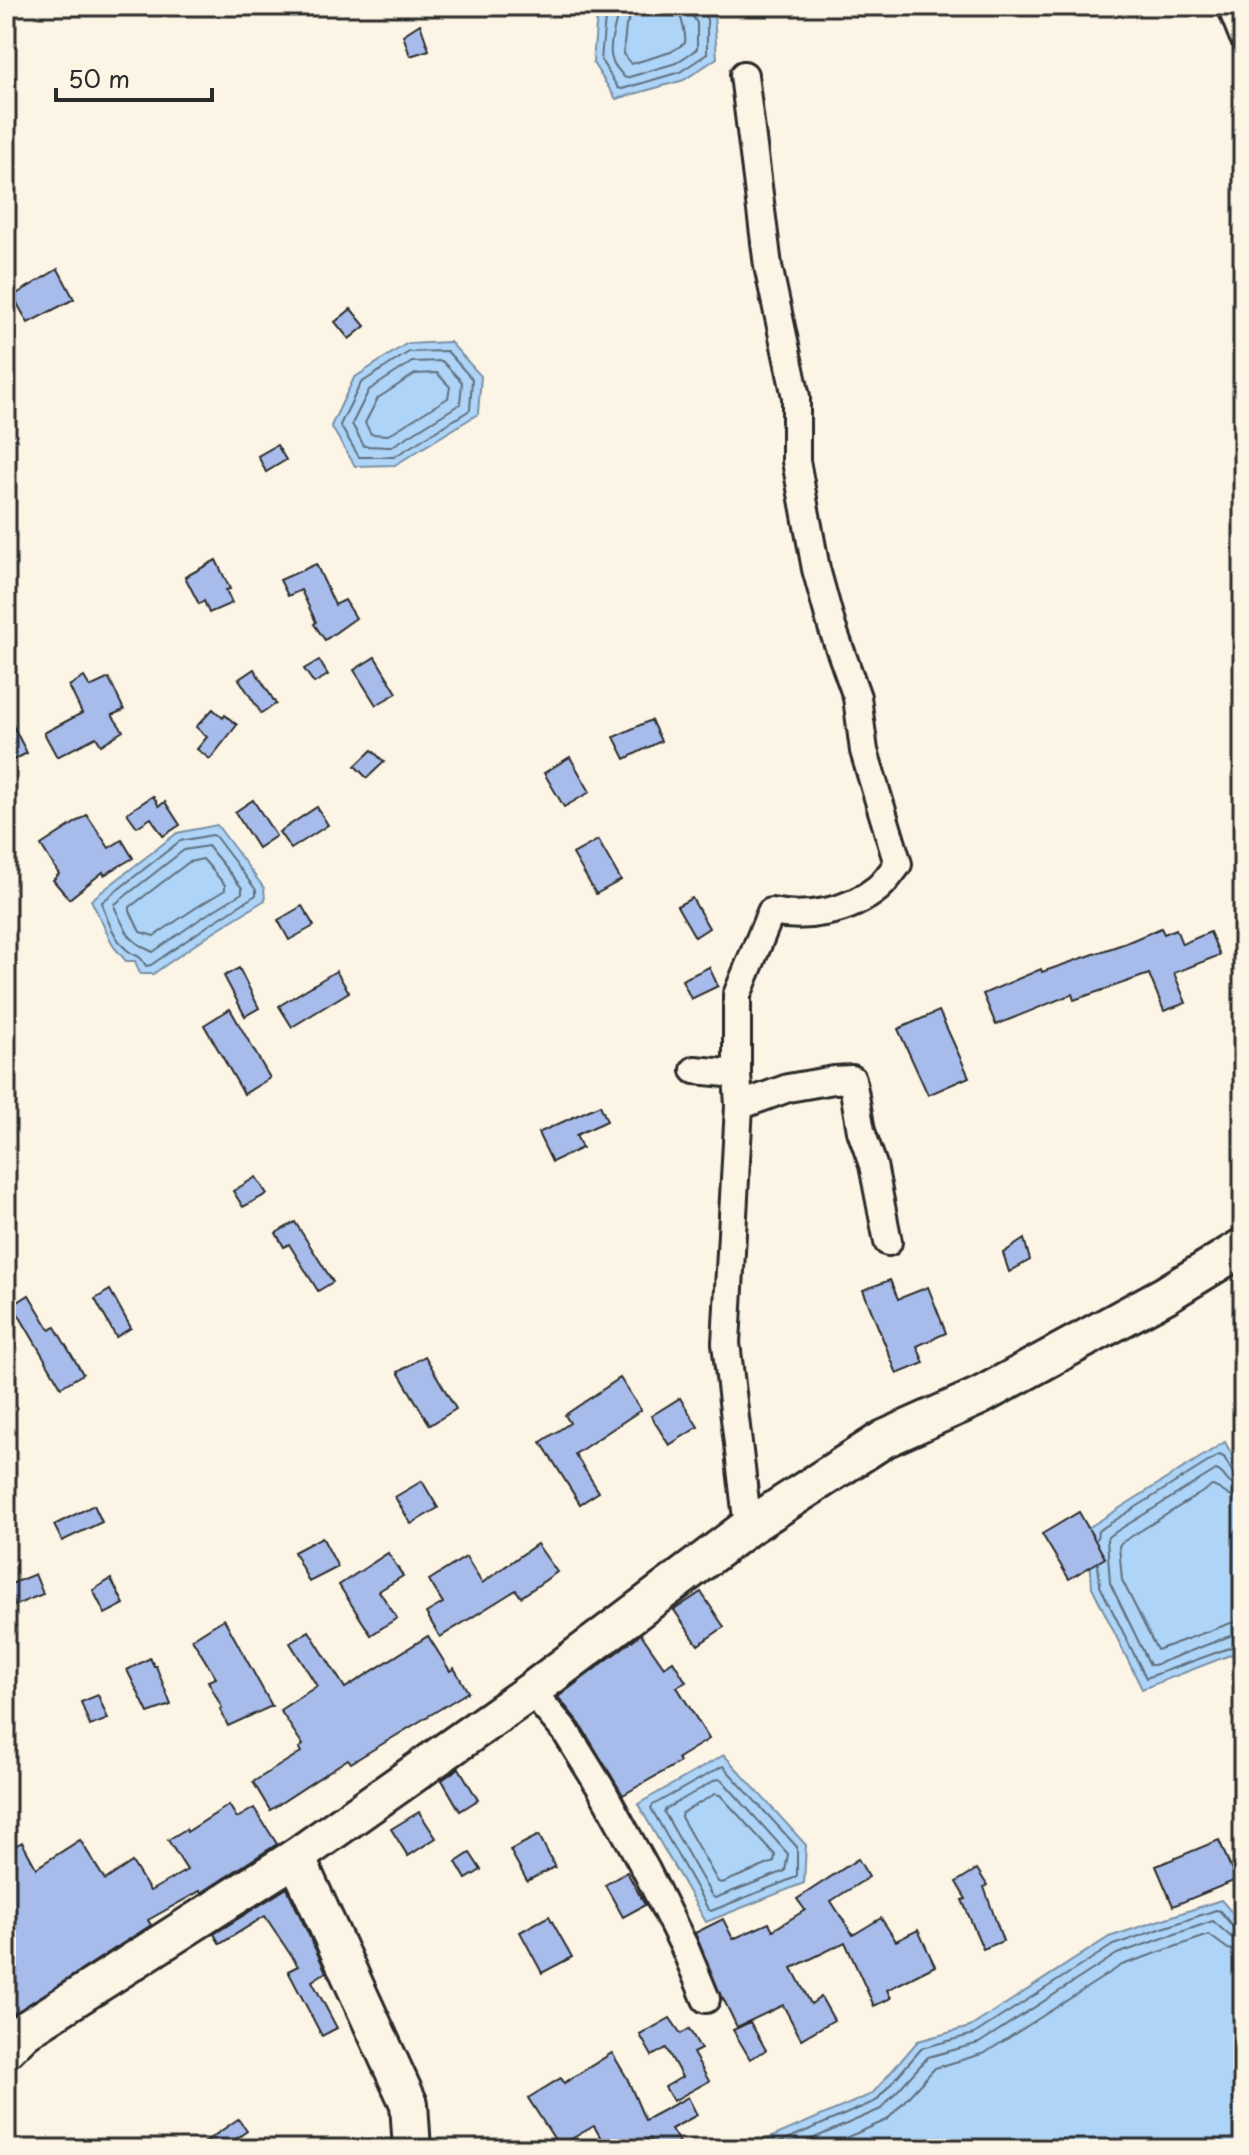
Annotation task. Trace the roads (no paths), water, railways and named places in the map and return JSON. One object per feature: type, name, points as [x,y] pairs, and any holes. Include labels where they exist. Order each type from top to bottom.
[{"type":"street","points":[[1231,6],[1243,36]]},
{"type":"street","points":[[744,75],[768,266],[796,397],[796,461],[816,569],[832,627],[857,697],[864,751],[898,864],[878,888],[845,908],[792,917],[771,912],[737,995],[739,1106],[726,1343],[748,1527]]},
{"type":"street","points":[[695,1070],[737,1074]]},
{"type":"street","points":[[739,1106],[788,1088],[852,1079],[861,1131],[873,1165],[888,1242]]},
{"type":"street","points":[[6,2049],[24,2031],[296,1857],[531,1691],[748,1527],[884,1439],[980,1396],[1165,1295],[1243,1247]]},
{"type":"street","points":[[531,1691],[566,1732],[602,1790],[678,1933],[706,1999]]},
{"type":"street","points":[[296,1857],[409,2104],[412,2149]]},
{"type":"water","points":[[604,6],[706,6],[714,14],[717,58],[684,80],[616,99],[593,63],[597,13]]},
{"type":"water","points":[[450,342],[481,376],[478,414],[395,465],[355,466],[331,426],[354,378],[406,344]]},
{"type":"water","points":[[217,825],[264,888],[265,900],[153,974],[140,974],[135,961],[126,961],[114,947],[91,900],[177,833]]},
{"type":"water","points":[[1225,1442],[1243,1475],[1243,1650],[1142,1689],[1092,1587],[1088,1528]]},
{"type":"water","points":[[724,1755],[806,1845],[804,1883],[706,1922],[638,1804]]},
{"type":"water","points":[[1221,1900],[1243,1925],[1243,2149],[744,2149],[872,2094],[918,2041],[970,2027],[1109,1937]]}]
